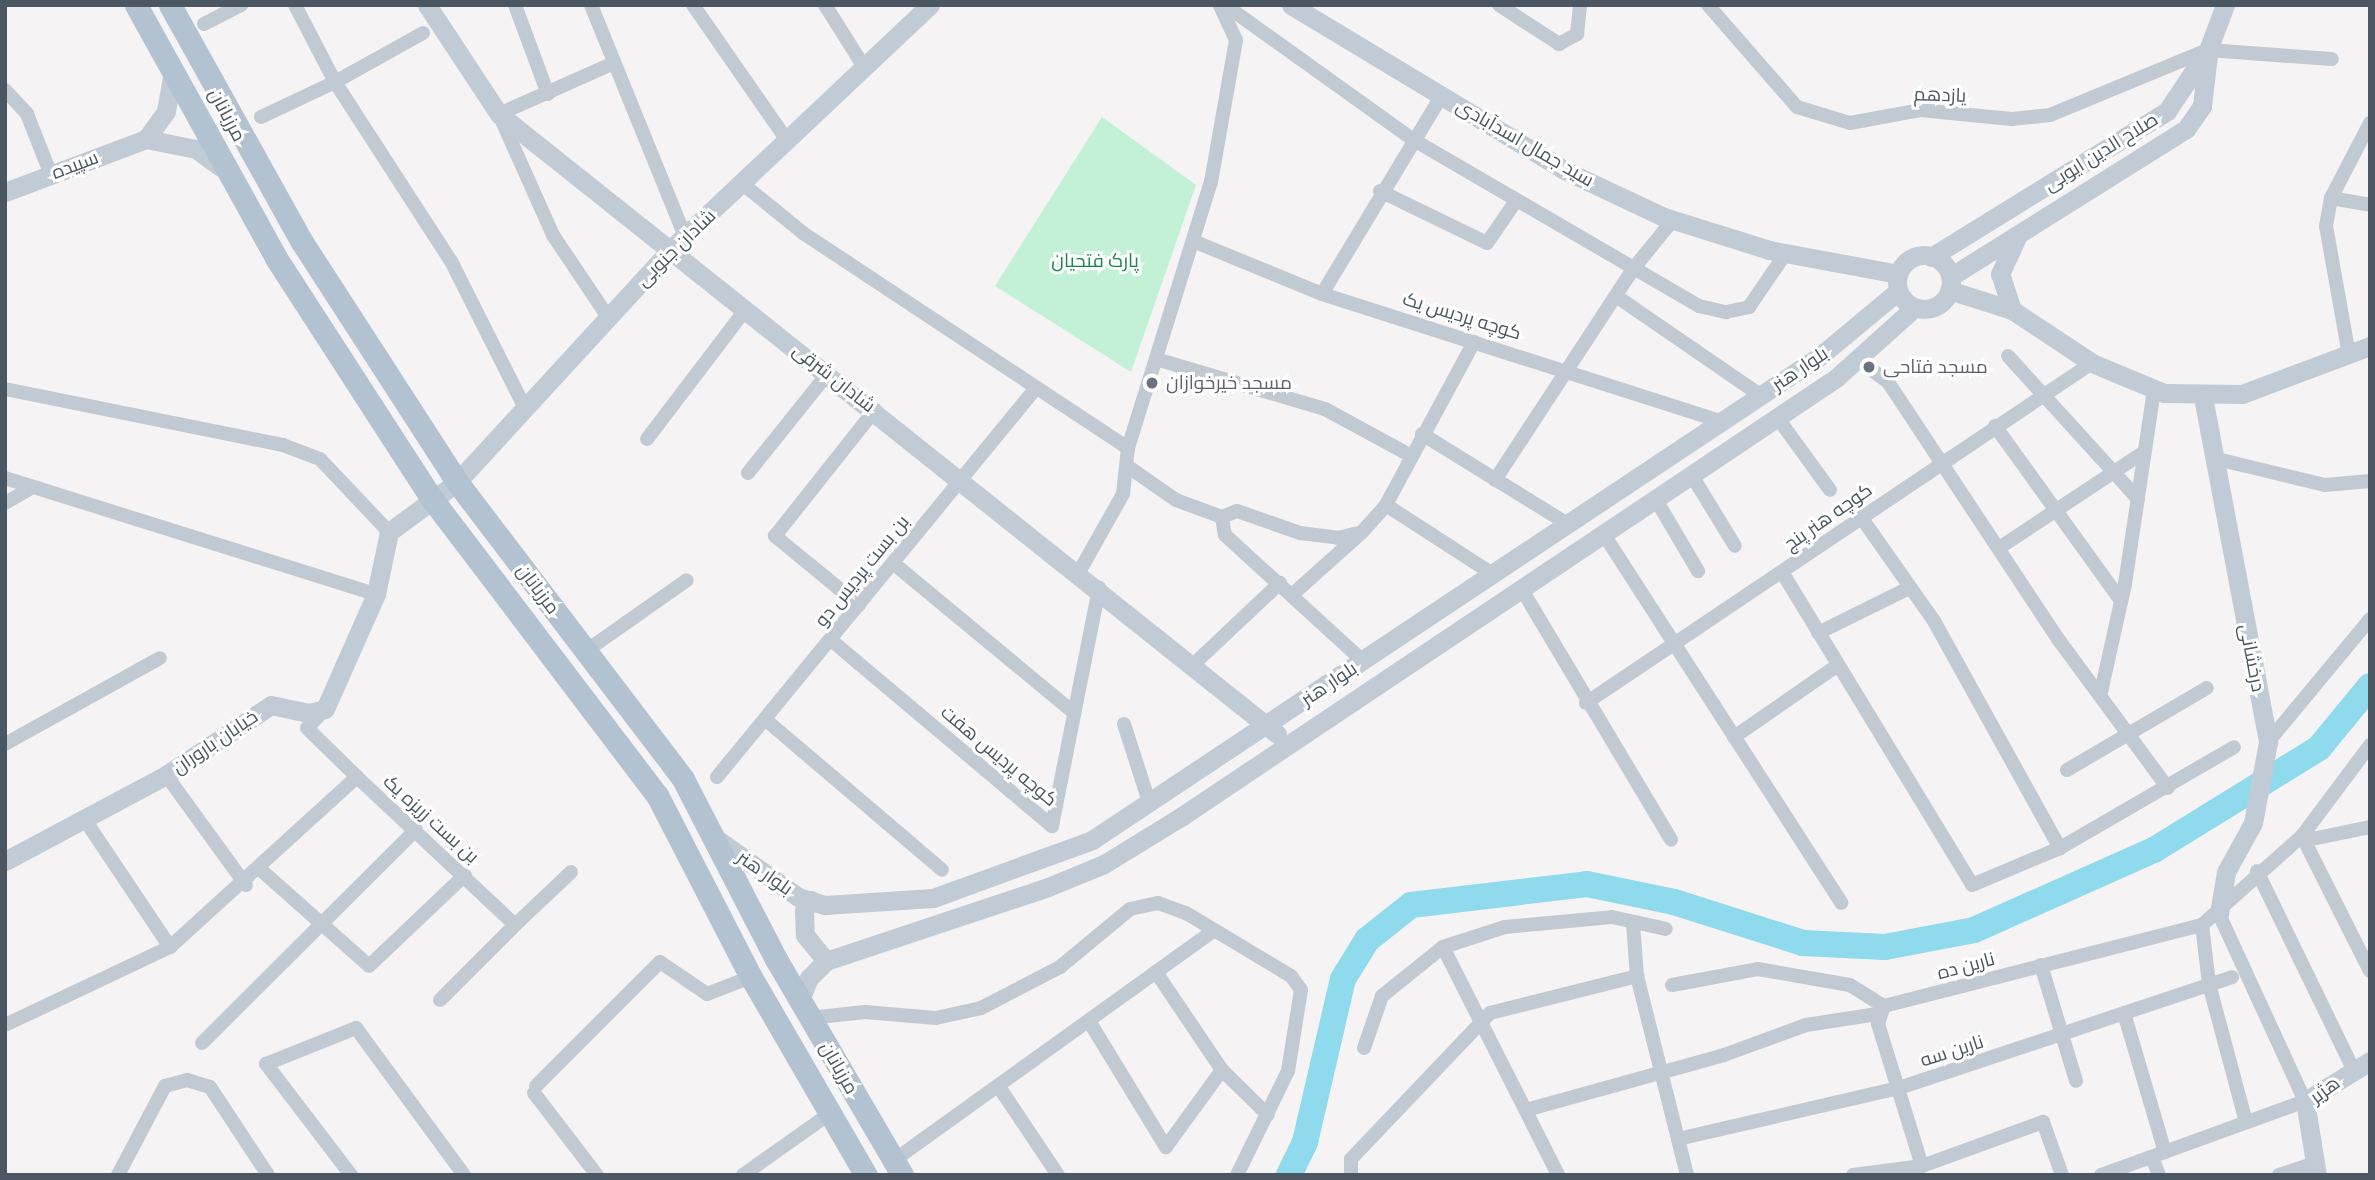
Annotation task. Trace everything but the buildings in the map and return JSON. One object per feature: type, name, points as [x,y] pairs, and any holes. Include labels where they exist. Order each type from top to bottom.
[{"type":"main road","name":"مرزبانان","points":[[136,5],[221,167],[432,499],[657,795],[751,977],[866,1175]]},
{"type":"main road","name":"مرزبانان","points":[[170,5],[302,243],[457,482],[683,779],[805,1009],[898,1168]]},
{"type":"main road","name":"شادان شرقی","points":[[427,5],[499,114],[678,243],[746,309],[1270,723],[1284,745]]},
{"type":"main road","name":"شادان جنوبی","points":[[432,499],[457,482],[678,243],[744,185],[787,140],[930,5]]},
{"type":"main road","name":"سید جمال اسدآبادی","points":[[1291,5],[1564,170],[1673,220],[1898,283]]},
{"type":"main road","name":"صلاح الدین ایوبی","points":[[1931,257],[2156,120],[2208,50],[2225,5]]},
{"type":"main road","points":[[2208,50],[2202,106],[2186,129],[2018,235],[1950,283],[1936,306],[1914,308],[1898,283],[1910,259],[1931,257],[1950,283],[2011,310],[2092,363],[2154,390],[2203,397],[2280,384],[2370,346]]},
{"type":"main road","points":[[172,77],[166,111],[146,139],[196,149],[221,167]]},
{"type":"main road","name":"سپیده","points":[[5,192],[146,139]]},
{"type":"main road","points":[[2011,310],[2000,274],[2018,235]]},
{"type":"main road","name":"بلوار هنر","points":[[714,837],[811,901],[933,898],[986,883],[1092,840],[1150,805],[1491,573],[1820,356],[1898,283]]},
{"type":"main road","name":"بلوار هنر","points":[[826,961],[995,908],[1104,864],[1777,417],[1858,360],[1914,308]]},
{"type":"main road","name":"درخشانی","points":[[2203,397],[2269,742],[2267,766],[2253,823],[2226,872],[2219,914]]},
{"type":"main road","points":[[325,709],[376,594],[389,532],[432,499]]},
{"type":"main road","name":"خیابان باروران","points":[[5,861],[166,775],[271,705],[309,713],[325,709]]},
{"type":"main road","points":[[686,850],[714,837]]},
{"type":"main road","points":[[805,1009],[809,978],[826,961],[805,935],[804,910],[811,901]]},
{"type":"main road","name":"هژیر","points":[[2316,1169],[2305,1101],[2362,1066]]},
{"type":"street","points":[[204,24],[241,5]]},
{"type":"street","points":[[295,5],[335,82],[451,261],[525,408]]},
{"type":"street","points":[[515,5],[548,93]]},
{"type":"street","points":[[591,5],[678,243]]},
{"type":"street","points":[[693,5],[787,140]]},
{"type":"street","points":[[825,5],[864,67]]},
{"type":"street","points":[[1079,572],[1123,494],[1130,468],[1128,448],[1211,182],[1236,40],[1220,5]]},
{"type":"street","points":[[1225,5],[1412,139],[1514,204],[1699,306],[1734,311],[1759,299],[1786,253]]},
{"type":"street","points":[[1499,5],[1559,44],[1577,34],[1580,5]]},
{"type":"street","name":"یازدهم","points":[[1707,5],[1783,95],[1813,116],[1850,123],[1920,110],[2012,119],[2050,116],[2208,50]]},
{"type":"street","points":[[261,117],[335,82],[423,33]]},
{"type":"street","points":[[2208,50],[2332,59]]},
{"type":"street","points":[[608,317],[553,235],[499,114],[614,63]]},
{"type":"street","points":[[5,90],[27,114],[51,175]]},
{"type":"street","points":[[1322,294],[1380,191],[1442,95]]},
{"type":"street","points":[[2349,355],[2326,226],[2331,198],[2370,123]]},
{"type":"street","points":[[744,185],[803,233],[1128,448]]},
{"type":"street","points":[[1380,191],[1487,243],[1514,204]]},
{"type":"street","points":[[2331,198],[2370,205]]},
{"type":"street","points":[[1495,480],[1633,269],[1673,220]]},
{"type":"street","name":"کوچه پردیس یک","points":[[1193,241],[1322,294],[1722,422]]},
{"type":"street","points":[[1616,296],[1760,395]]},
{"type":"street","points":[[647,439],[746,309]]},
{"type":"street","points":[[1293,594],[1362,532],[1386,505],[1408,454],[1474,342]]},
{"type":"street","points":[[2008,356],[2138,499]]},
{"type":"street","points":[[1156,359],[1325,410],[1408,454]]},
{"type":"street","points":[[1858,360],[1888,382],[1998,548],[2168,788]]},
{"type":"street","name":"کوچه هنر پنج","points":[[1586,703],[2092,363]]},
{"type":"street","points":[[748,473],[828,373]]},
{"type":"street","name":"بن بست پردیس دو","points":[[717,777],[1036,388]]},
{"type":"street","points":[[5,389],[283,445],[320,459],[389,532]]},
{"type":"street","points":[[2101,692],[2121,601],[2154,390]]},
{"type":"street","points":[[859,605],[775,536],[874,410]]},
{"type":"street","points":[[1777,417],[1830,490]]},
{"type":"street","points":[[1995,426],[2121,601]]},
{"type":"street","points":[[1422,434],[1568,524]]},
{"type":"street","points":[[1998,548],[2144,452]]},
{"type":"street","points":[[2213,458],[2326,485],[2370,481]]},
{"type":"street","points":[[1130,468],[1175,500],[1222,517],[1237,511],[1300,533],[1338,538],[1362,532]]},
{"type":"street","points":[[1691,474],[1735,546]]},
{"type":"street","points":[[5,478],[29,489],[376,594]]},
{"type":"street","points":[[5,503],[29,489]]},
{"type":"street","points":[[1655,498],[1698,571]]},
{"type":"street","points":[[1386,505],[1491,573]]},
{"type":"street","points":[[1222,517],[1225,534],[1363,661]]},
{"type":"street","points":[[1861,517],[1907,589],[1934,621],[2060,848]]},
{"type":"street","points":[[1603,533],[1840,903]]},
{"type":"street","points":[[894,562],[1074,713]]},
{"type":"street","points":[[1782,572],[1972,886],[2060,848],[2168,788],[2234,747]]},
{"type":"street","points":[[586,652],[687,580]]},
{"type":"street","points":[[1195,663],[1280,583]]},
{"type":"street","name":"کوچه پردیس هفت","points":[[831,640],[1052,826],[1099,588]]},
{"type":"street","points":[[1521,588],[1586,703],[1671,840]]},
{"type":"street","points":[[1818,633],[1907,589]]},
{"type":"street","points":[[2269,742],[2370,619]]},
{"type":"street","points":[[5,744],[160,658]]},
{"type":"street","points":[[1734,737],[1838,665]]},
{"type":"street","points":[[2067,770],[2207,688]]},
{"type":"street","points":[[325,709],[307,728],[356,777]]},
{"type":"street","points":[[766,720],[942,870]]},
{"type":"street","points":[[1124,724],[1150,805]]},
{"type":"street","points":[[2304,838],[2370,745]]},
{"type":"street","points":[[166,775],[246,885]]},
{"type":"street","name":"بن بست زریزه یک","points":[[7,1019],[170,947],[246,885],[356,777],[465,875],[515,925]]},
{"type":"street","points":[[85,820],[170,947]]},
{"type":"street","points":[[2304,838],[2370,827]]},
{"type":"street","points":[[202,1043],[416,830]]},
{"type":"street","points":[[2304,838],[2370,971]]},
{"type":"street","name":"نارین ده","points":[[1526,1110],[1660,1072],[1805,1025],[1880,1010],[2041,965],[2202,925],[2219,914],[2256,871],[2304,838]]},
{"type":"street","points":[[261,870],[320,927],[369,966],[465,875]]},
{"type":"street","points":[[2256,871],[2362,1066]]},
{"type":"street","points":[[440,1000],[571,872]]},
{"type":"street","points":[[805,1009],[936,1018],[981,1008],[1059,967],[1130,909],[1158,903],[1214,930],[1291,976],[1301,990],[1288,1071],[1237,1175]]},
{"type":"street","points":[[2101,1175],[2305,1101],[2219,914]]},
{"type":"street","points":[[1364,1048],[1382,996],[1443,947],[1505,927],[1612,917],[1666,929]]},
{"type":"street","points":[[1633,923],[1637,976],[1688,1175]]},
{"type":"street","points":[[2202,925],[2209,984],[2246,1122]]},
{"type":"street","points":[[898,1168],[999,1087],[1214,930]]},
{"type":"street","points":[[1443,947],[1480,1028],[1526,1110],[1558,1175]]},
{"type":"street","points":[[597,1175],[535,1089],[660,962],[707,994],[751,977]]},
{"type":"street","points":[[2041,965],[2076,1081]]},
{"type":"street","points":[[1672,985],[1758,969],[1850,985],[1880,1010],[1922,1166]]},
{"type":"street","points":[[1156,972],[1222,1070],[1268,1115]]},
{"type":"street","points":[[1351,1175],[1351,1160],[1480,1028],[1490,1013],[1637,976]]},
{"type":"street","name":"نارین سه","points":[[1678,1139],[1899,1088],[2232,977]]},
{"type":"street","points":[[2124,1013],[2159,1154],[2159,1175]]},
{"type":"street","points":[[1089,1021],[1166,1147],[1222,1070]]},
{"type":"street","points":[[351,1175],[266,1064],[356,1028],[464,1175]]},
{"type":"street","points":[[118,1175],[165,1086],[187,1080],[210,1087],[268,1175]]},
{"type":"street","points":[[999,1087],[1058,1175]]},
{"type":"street","points":[[743,1175],[829,1114]]},
{"type":"street","points":[[1853,1175],[1922,1166],[2043,1122],[2062,1175]]},
{"type":"street","points":[[2280,1175],[2316,1169]]},
{"type":"green space","name":"پارک فتحیان","points":[[1102,117],[1196,185],[1131,372],[995,286]]},
{"type":"waterway","points":[[1289,1175],[1305,1142],[1343,979],[1367,940],[1411,905],[1587,884],[1674,902],[1803,943],[1885,947],[1974,930],[2154,850],[2319,748],[2370,686]]},
{"type":"place","name":"مسجد فتاحی","points":[[1869,367]]},
{"type":"place","name":"مسجد خیرخوازان","points":[[1152,383]]}]
